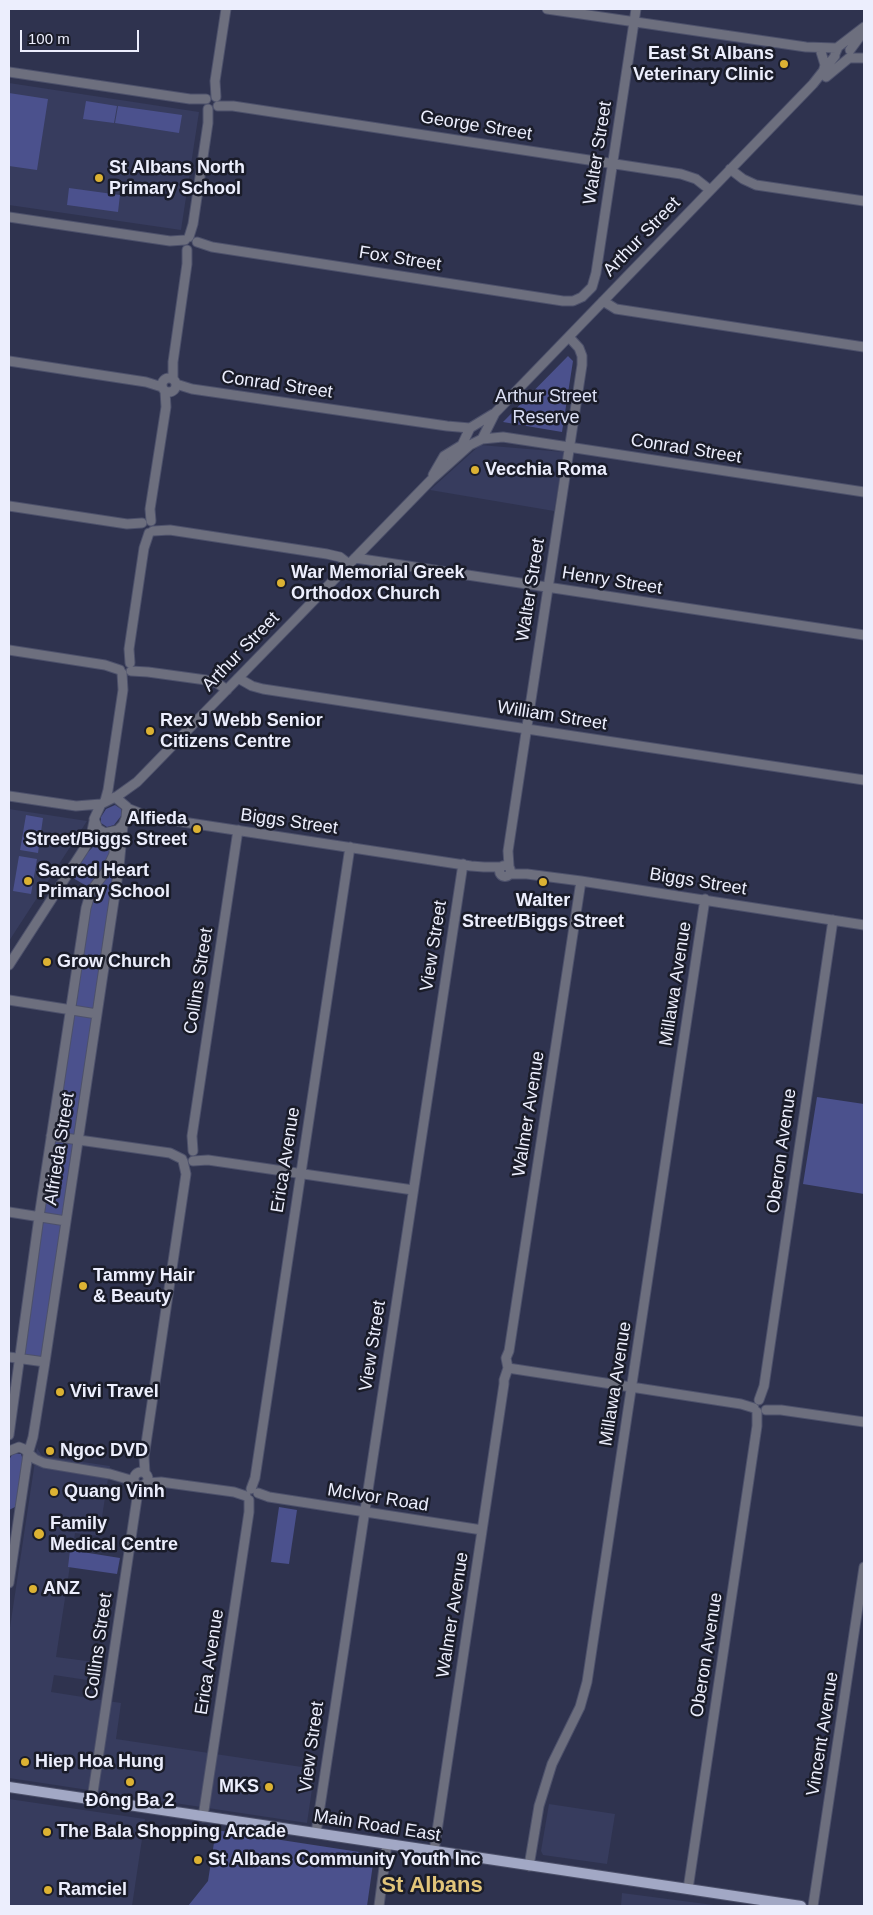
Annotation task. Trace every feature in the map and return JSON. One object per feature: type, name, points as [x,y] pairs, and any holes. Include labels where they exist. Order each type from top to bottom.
[{"type":"main road","name":"Main Road East","points":[[9,1787],[801,1906]]},
{"type":"street","points":[[9,965],[84,849],[91,836],[96,811],[103,803],[110,780],[226,9]]},
{"type":"street","points":[[547,9],[837,51]]},
{"type":"street","name":"Walter Street","points":[[582,297],[592,287],[595,277],[636,9]]},
{"type":"street","points":[[837,51],[839,60],[848,55],[864,55],[861,45],[863,31]]},
{"type":"street","name":"Arthur Street","points":[[431,480],[444,456],[460,447],[470,431],[495,413],[812,84],[823,72],[837,51],[863,31]]},
{"type":"street","name":"Arthur Street","points":[[812,84],[825,77],[848,55],[863,31]]},
{"type":"street","points":[[806,47],[821,52],[837,51],[846,46],[848,55]]},
{"type":"street","points":[[821,52],[825,65],[823,72]]},
{"type":"street","name":"George Street","points":[[9,72],[689,175],[703,183],[710,190]]},
{"type":"street","points":[[730,169],[743,179],[756,185],[864,201]]},
{"type":"street","name":"Fox Street","points":[[9,217],[563,301],[582,297]]},
{"type":"street","points":[[603,301],[616,308],[864,347]]},
{"type":"street","name":"Walter Street","points":[[506,869],[582,360],[579,348],[569,337]]},
{"type":"street","name":"Conrad Street","points":[[9,361],[470,431],[479,425],[503,437],[864,492]]},
{"type":"street","name":"Arthur Street","points":[[116,797],[137,782],[431,480],[451,461],[479,440],[495,413]]},
{"type":"street","points":[[470,431],[479,440]]},
{"type":"street","name":"Conrad Street","points":[[479,440],[503,437]]},
{"type":"street","name":"Henry Street","points":[[9,506],[334,555],[352,561],[864,635]]},
{"type":"street","points":[[9,650],[206,680],[217,683],[227,690]]},
{"type":"street","name":"William Street","points":[[238,678],[252,686],[263,689],[864,780]]},
{"type":"street","points":[[84,849],[108,833],[118,830],[124,823],[127,807],[116,797],[110,780]]},
{"type":"street","name":"Arthur Street","points":[[127,807],[137,782]]},
{"type":"street","points":[[9,796],[76,806],[103,803],[116,797]]},
{"type":"street","points":[[76,806],[88,813],[98,829],[108,833]]},
{"type":"street","name":"Biggs Street","points":[[127,807],[150,817]]},
{"type":"street","name":"Biggs Street","points":[[124,823],[136,818],[150,817],[506,869],[527,874],[864,925]]},
{"type":"street","name":"Alfrieda Street","points":[[9,1583],[24,1478],[33,1437],[79,1140],[124,823]]},
{"type":"street","name":"Collins Street","points":[[92,1799],[238,830]]},
{"type":"street","name":"Alfrieda Street","points":[[9,1435],[38,1217],[88,898],[106,871],[114,854],[114,839],[108,833]]},
{"type":"street","name":"Erica Avenue","points":[[203,1817],[350,847]]},
{"type":"street","name":"View Street","points":[[316,1833],[463,864]]},
{"type":"street","name":"Walmer Avenue","points":[[434,1851],[504,1376],[510,1369],[506,1358],[509,1351],[581,881]]},
{"type":"street","name":"Millawa Avenue","points":[[529,1866],[542,1797],[552,1764],[580,1707],[588,1682],[705,900]]},
{"type":"street","name":"Oberon Avenue","points":[[688,1889],[833,920]]},
{"type":"street","points":[[9,1000],[97,1014]]},
{"type":"street","points":[[51,1136],[413,1190]]},
{"type":"street","points":[[9,1212],[66,1221]]},
{"type":"street","points":[[9,1357],[45,1362]]},
{"type":"street","points":[[510,1369],[864,1422]]},
{"type":"street","name":"McIvor Road","points":[[9,1451],[19,1447],[44,1463],[482,1530]]},
{"type":"street","points":[[24,1478],[32,1468],[44,1463]]},
{"type":"street","points":[[9,1515],[19,1510]]},
{"type":"street","name":"Vincent Avenue","points":[[813,1906],[864,1568]]},
{"type":"street","points":[[379,1906],[387,1844]]},
{"type":"shaded area","name":"St Albans North Primary School","points":[[9,83],[199,112],[181,230],[9,205]]},
{"type":"shaded area","points":[[480,445],[564,452],[554,511],[430,490]]},
{"type":"shaded area","name":"Sacred Heart Primary School","points":[[9,809],[87,821],[9,941]]},
{"type":"shaded area","points":[[37,1448],[42,1456],[110,1466],[99,1536],[75,1533],[56,1657],[102,1663],[100,1682],[54,1675],[51,1692],[121,1703],[116,1739],[315,1769],[307,1823],[9,1778],[9,1634]]},
{"type":"shaded area","points":[[9,1799],[145,1819],[132,1906],[9,1906]]},
{"type":"shaded area","points":[[549,1804],[615,1814],[607,1864],[543,1855],[541,1851]]},
{"type":"shaded area","points":[[622,1893],[721,1906],[621,1906]]},
{"type":"green space","points":[[9,93],[48,99],[37,170],[9,166]]},
{"type":"green space","points":[[86,101],[117,106],[114,123],[83,119]]},
{"type":"green space","points":[[118,106],[182,115],[179,133],[115,123]]},
{"type":"green space","points":[[69,188],[120,195],[118,212],[67,205]]},
{"type":"green space","name":"Arthur Street Reserve","points":[[568,356],[573,361],[562,432],[503,422]]},
{"type":"green space","points":[[115,805],[121,809],[121,816],[114,825],[107,827],[101,823],[101,817],[106,809]]},
{"type":"green space","points":[[26,815],[43,818],[38,853],[20,850]]},
{"type":"green space","points":[[107,838],[112,843],[108,863],[90,888],[73,878],[79,868],[81,859],[98,842]]},
{"type":"green space","points":[[119,841],[94,1010],[76,1007],[91,897]]},
{"type":"green space","points":[[19,856],[37,859],[31,894],[13,891]]},
{"type":"green space","points":[[75,1015],[91,1016],[93,1019],[74,1135],[62,1135],[57,1130]]},
{"type":"green space","points":[[817,1097],[864,1104],[864,1194],[803,1184]]},
{"type":"green space","points":[[59,1140],[74,1143],[63,1216],[45,1215],[43,1211],[54,1143]]},
{"type":"green space","points":[[46,1221],[61,1225],[42,1358],[25,1356],[22,1349],[42,1224]]},
{"type":"green space","points":[[13,1453],[21,1454],[23,1460],[20,1493],[15,1507],[9,1510],[9,1460]]},
{"type":"green space","points":[[279,1507],[297,1510],[289,1564],[271,1562]]},
{"type":"green space","points":[[70,1550],[120,1558],[117,1574],[68,1567]]},
{"type":"green space","points":[[216,1830],[366,1853],[373,1864],[367,1906],[188,1906],[208,1881]]},
{"type":"place","name":"East St Albans Veterinary Clinic","points":[[784,64]]},
{"type":"place","name":"St Albans North Primary School","points":[[99,178]]},
{"type":"place","name":"Vecchia Roma","points":[[475,470]]},
{"type":"place","name":"War Memorial Greek Orthodox Church","points":[[281,583]]},
{"type":"place","name":"Rex J Webb Senior Citizens Centre","points":[[150,731]]},
{"type":"place","name":"Alfieda Street/Biggs Street","points":[[197,829]]},
{"type":"place","name":"Sacred Heart Primary School","points":[[28,881]]},
{"type":"place","name":"Walter Street/Biggs Street","points":[[543,882]]},
{"type":"place","name":"Grow Church","points":[[47,962]]},
{"type":"place","name":"Tammy Hair & Beauty","points":[[83,1286]]},
{"type":"place","name":"Vivi Travel","points":[[60,1392]]},
{"type":"place","name":"Ngoc DVD","points":[[50,1451]]},
{"type":"place","name":"Quang Vinh","points":[[54,1492]]},
{"type":"place","name":"Family Medical Centre","points":[[39,1534]]},
{"type":"place","name":"ANZ","points":[[33,1589]]},
{"type":"place","name":"Hiep Hoa Hung","points":[[25,1762]]},
{"type":"place","name":"Đông Ba 2","points":[[130,1782]]},
{"type":"place","name":"MKS","points":[[269,1787]]},
{"type":"place","name":"The Bala Shopping Arcade","points":[[47,1832]]},
{"type":"place","name":"St Albans Community Youth Inc","points":[[198,1860]]},
{"type":"place","name":"Ramciel","points":[[48,1890]]},
{"type":"district","name":"St Albans","points":[[432,1886]]}]
